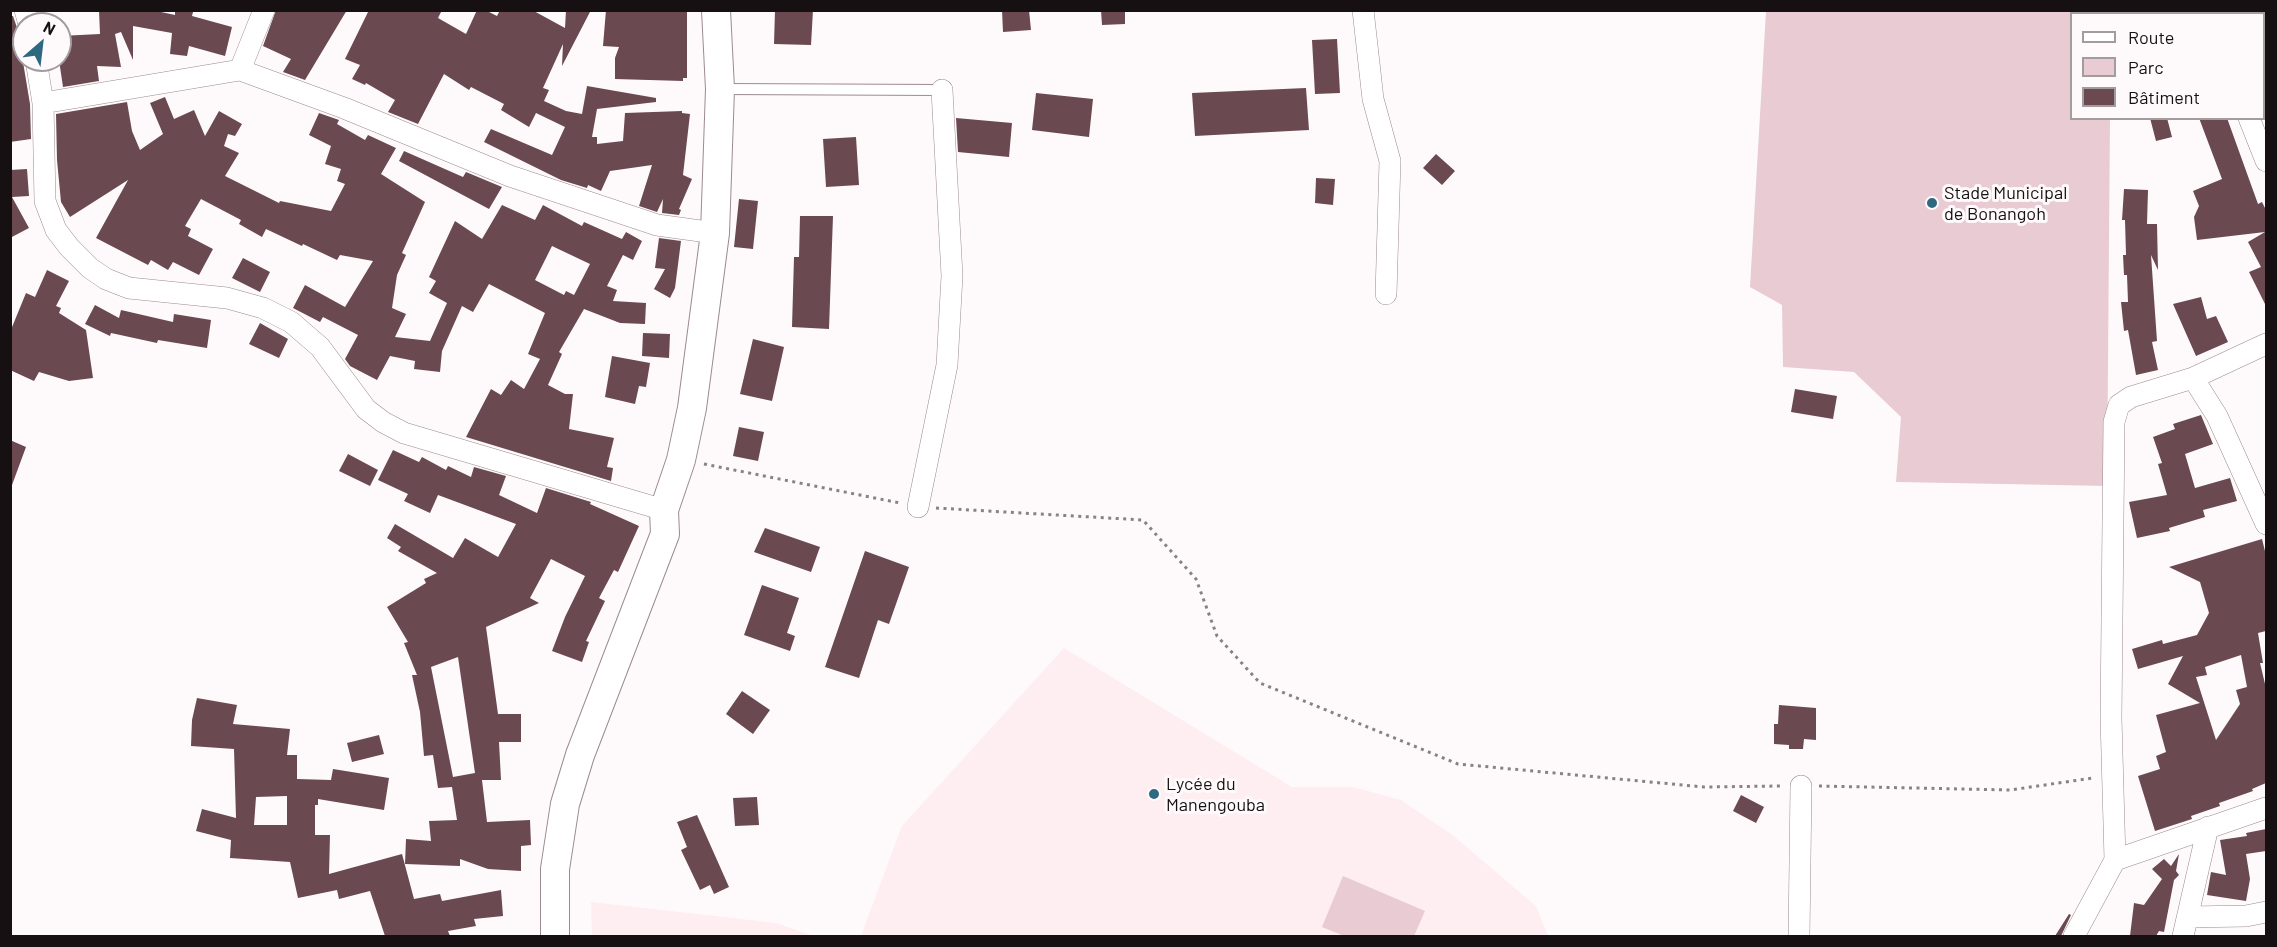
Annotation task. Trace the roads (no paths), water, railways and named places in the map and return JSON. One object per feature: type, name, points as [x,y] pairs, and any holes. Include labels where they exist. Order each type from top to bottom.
[{"type":"street","points":[[240,70],[264,10]]},
{"type":"street","points":[[555,936],[555,869],[565,804],[599,704],[665,534],[664,510],[681,459],[699,364],[716,233],[720,90],[716,10]]},
{"type":"street","points":[[1363,10],[1373,99],[1390,161],[1386,294]]},
{"type":"street","points":[[43,103],[240,70],[344,108],[510,176],[657,225],[716,233]]},
{"type":"street","points":[[38,72],[43,103],[45,201],[56,230],[90,268],[106,279],[129,288],[227,298],[263,308],[291,322],[320,347],[366,409],[383,422],[404,433],[664,510]]},
{"type":"street","points":[[918,507],[947,354],[952,276],[942,90]]},
{"type":"street","points":[[2250,120],[2266,161]]},
{"type":"street","points":[[2074,936],[2115,860],[2111,718],[2114,422],[2119,405],[2131,397],[2193,378],[2266,344]]},
{"type":"street","points":[[2193,378],[2217,416],[2266,524]]},
{"type":"street","points":[[1799,936],[1801,786]]},
{"type":"street","points":[[2115,860],[2266,808]]},
{"type":"street","points":[[2208,827],[2186,927],[2266,912]]},
{"type":"lane","points":[[720,90],[942,90]]},
{"type":"place","name":"Stade Municipal de Bonangoh","points":[[1932,203]]},
{"type":"place","name":"Lycée du Manengouba","points":[[1154,794]]}]
